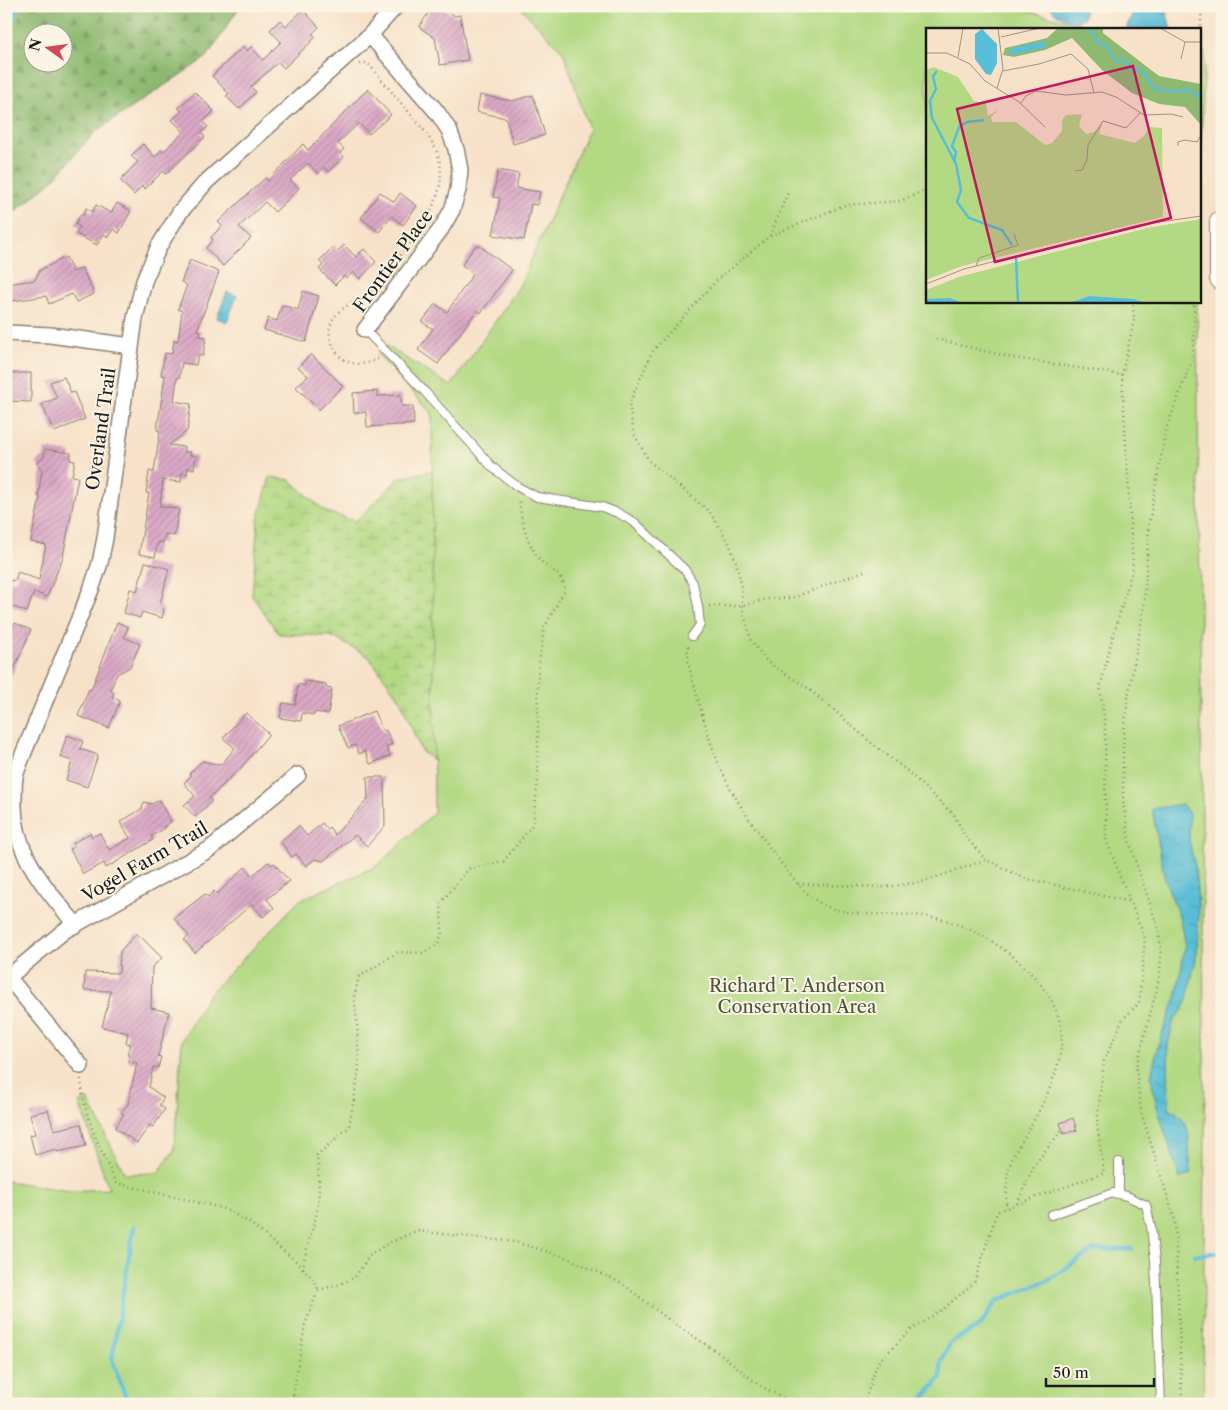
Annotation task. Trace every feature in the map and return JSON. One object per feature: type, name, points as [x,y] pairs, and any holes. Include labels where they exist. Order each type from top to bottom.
[{"type":"main road","points":[[1222,222],[1222,278]]},
{"type":"street","name":"Overland Trail","points":[[76,925],[44,886],[28,862],[18,836],[13,808],[15,779],[24,752],[92,587],[100,563],[131,346],[144,281],[159,246],[180,212],[206,182],[246,144],[370,35],[396,6]]},
{"type":"street","name":"Frontier Place","points":[[365,330],[441,229],[452,210],[458,190],[460,170],[456,149],[449,130],[437,112],[370,35]]},
{"type":"street","points":[[6,333],[50,334],[131,346]]},
{"type":"street","name":"Vogel Farm Trail","points":[[80,1066],[7,978],[64,931],[210,849],[298,775]]},
{"type":"lane","points":[[365,330],[492,467],[518,487],[537,497],[602,507],[634,522],[685,570],[693,583],[700,625],[692,636]]},
{"type":"lane","points":[[1118,1162],[1120,1194]]},
{"type":"lane","points":[[1051,1215],[1113,1193],[1128,1196],[1146,1205],[1155,1261],[1161,1404]]},
{"type":"path","points":[[1200,33],[1202,6]]},
{"type":"path","points":[[355,67],[368,63],[428,134],[437,152],[440,172],[438,192],[431,211],[416,235],[376,287],[366,296],[341,310],[332,321],[329,333],[334,349],[343,360],[353,364],[365,363],[377,360],[387,353]]},
{"type":"path","points":[[926,189],[901,201],[845,205],[770,236],[717,280],[652,352],[629,404],[634,434],[649,461],[709,511],[729,542],[741,584],[742,606],[750,640],[767,662],[805,686],[833,708],[869,742],[905,769],[954,815],[966,836],[986,860],[1024,878],[1131,902]]},
{"type":"path","points":[[770,236],[789,190]]},
{"type":"path","points":[[864,1404],[877,1363],[911,1330],[943,1309],[974,1283],[997,1212],[1104,1173],[1097,1124],[1104,1061],[1123,1019],[1139,1003],[1144,939],[1106,840],[1105,724],[1100,688],[1133,568],[1122,375],[1134,320],[1133,302]]},
{"type":"path","points":[[1182,1404],[1175,1220],[1141,1112],[1136,1067],[1156,992],[1160,973],[1161,949],[1158,928],[1129,840],[1123,801],[1123,744],[1128,697],[1144,607],[1149,523],[1166,429],[1191,363],[1194,338],[1194,302]]},
{"type":"path","points":[[936,339],[1009,357],[1122,375]]},
{"type":"path","points":[[303,1269],[320,1187],[317,1155],[350,1127],[359,1070],[354,997],[359,977],[398,952],[424,953],[437,944],[442,934],[441,903],[468,869],[504,861],[533,824],[538,779],[538,671],[544,628],[565,590],[561,576],[541,561],[524,531],[518,487]]},
{"type":"path","points":[[698,606],[742,606],[766,600],[792,598],[864,571]]},
{"type":"path","points":[[692,636],[688,648],[688,661],[705,723],[724,777],[749,820],[797,884],[822,904],[835,910],[873,914],[930,916],[962,926],[998,946],[1021,963],[1041,982],[1052,1000],[1060,1028],[1061,1042],[1058,1064],[1051,1084],[1011,1161],[1008,1173],[1006,1208]]},
{"type":"path","points":[[797,884],[894,886],[922,882],[986,860]]},
{"type":"path","points":[[80,1066],[82,1095],[86,1113],[116,1183],[222,1208],[249,1222],[298,1263],[315,1281],[318,1290],[305,1325],[293,1396],[289,1404]]},
{"type":"path","points":[[1017,1204],[1034,1165],[1061,1131]]},
{"type":"path","points":[[318,1290],[335,1286],[354,1278],[371,1254],[416,1230],[515,1242],[566,1257],[621,1283],[676,1325],[722,1355],[760,1386],[796,1404]]},
{"type":"path","points":[[293,1396],[315,1404]]},
{"type":"green space","points":[[6,6],[240,6],[207,57],[95,132],[52,181],[6,219]]},
{"type":"green space","name":"Richard T. Anderson Conservation Area","points":[[519,6],[1006,6],[1099,28],[926,28],[926,302],[1197,302],[1205,1127],[1203,1404],[6,1404],[6,1181],[69,1191],[109,1189],[79,1103],[88,1100],[125,1174],[158,1173],[174,1151],[182,1040],[209,994],[300,900],[377,866],[434,813],[432,413],[377,354],[385,345],[451,386],[519,287],[589,129],[564,53]]},
{"type":"green space","points":[[1200,51],[1205,52],[1200,166]]},
{"type":"green space","points":[[449,467],[442,767],[421,751],[400,699],[368,656],[331,636],[279,634],[252,596],[258,520],[270,477],[290,480],[326,512],[356,521],[399,478]]},
{"type":"water","points":[[1050,6],[1085,6],[1084,17],[1074,23],[1055,13]]},
{"type":"water","points":[[1157,9],[1166,11],[1171,28],[1126,28],[1133,12]]},
{"type":"water","points":[[227,292],[237,296],[227,322],[217,318]]},
{"type":"water","points":[[1182,804],[1189,814],[1189,842],[1195,865],[1199,913],[1197,954],[1187,999],[1182,1011],[1174,1019],[1168,1045],[1169,1108],[1184,1121],[1189,1136],[1192,1173],[1180,1179],[1156,1104],[1151,1076],[1158,1045],[1176,998],[1185,947],[1180,919],[1165,880],[1152,809]]},
{"type":"building","points":[[433,6],[441,6],[455,16],[460,15],[468,60],[440,65],[435,38],[419,27]]},
{"type":"building","points":[[303,10],[319,27],[312,34],[316,37],[284,68],[278,62],[251,87],[256,92],[239,109],[226,96],[229,94],[212,76],[243,47],[247,51],[251,47],[263,60],[281,42],[270,30],[280,20],[286,26]]},
{"type":"building","points":[[368,89],[391,115],[369,134],[359,123],[338,143],[344,149],[340,153],[344,157],[328,172],[324,167],[318,174],[308,163],[290,180],[299,188],[275,212],[265,202],[239,227],[251,238],[223,266],[206,248],[213,240],[211,237],[222,226],[218,222],[265,178],[268,181],[303,144],[308,150]]},
{"type":"building","points":[[195,92],[214,111],[203,122],[208,127],[201,133],[205,137],[166,174],[163,171],[145,189],[142,186],[134,195],[120,180],[138,162],[131,156],[143,144],[155,157],[184,132],[172,120],[182,111],[178,108]]},
{"type":"building","points":[[480,95],[512,101],[533,95],[545,135],[513,144],[506,118],[477,112]]},
{"type":"building","points":[[498,170],[519,174],[516,188],[540,192],[537,205],[531,204],[524,240],[493,235],[500,198],[493,197]]},
{"type":"building","points":[[380,192],[394,202],[400,193],[417,206],[403,225],[391,216],[379,232],[361,218]]},
{"type":"building","points":[[117,203],[131,211],[119,233],[113,229],[108,237],[104,234],[97,245],[76,234],[80,227],[75,224],[86,208],[92,212],[96,205],[111,213]]},
{"type":"building","points":[[344,245],[356,257],[364,249],[376,262],[360,279],[353,272],[347,278],[344,276],[335,285],[319,269],[323,265],[319,261],[333,247],[338,251]]},
{"type":"building","points":[[475,246],[480,246],[512,270],[481,313],[477,310],[438,364],[418,350],[433,329],[422,322],[435,304],[447,312],[473,274],[462,265]]},
{"type":"building","points":[[66,257],[73,272],[82,268],[94,294],[76,302],[72,294],[49,304],[46,296],[6,302],[6,284],[35,280],[40,270]]},
{"type":"building","points":[[190,260],[219,272],[197,330],[201,331],[200,336],[206,337],[203,356],[198,355],[196,365],[182,363],[179,378],[177,378],[174,401],[191,404],[187,431],[169,445],[185,447],[184,452],[190,452],[190,455],[196,456],[194,469],[188,468],[187,474],[182,473],[181,482],[163,480],[160,506],[179,509],[174,536],[165,534],[163,543],[158,542],[155,557],[139,554],[149,493],[146,493],[149,471],[154,472],[160,431],[157,430],[165,376],[161,375],[165,353],[172,354],[174,340],[178,341],[182,311],[178,309],[187,285],[181,282]]},
{"type":"building","points":[[303,291],[319,296],[306,342],[264,330],[268,318],[277,321],[282,305],[298,310]]},
{"type":"building","points":[[311,354],[343,386],[319,410],[296,387],[308,376],[298,367]]},
{"type":"building","points":[[6,373],[31,373],[31,402],[6,401]]},
{"type":"building","points":[[64,377],[71,393],[74,392],[85,419],[54,432],[42,404],[57,398],[50,382]]},
{"type":"building","points":[[377,391],[377,396],[401,395],[402,406],[413,406],[414,424],[367,427],[366,412],[354,413],[353,393]]},
{"type":"building","points":[[45,449],[71,453],[70,460],[75,461],[72,476],[78,477],[63,557],[47,597],[34,592],[27,612],[6,604],[6,592],[11,580],[15,581],[18,572],[39,580],[46,545],[31,542],[40,497],[38,496],[42,470],[36,463],[44,457]]},
{"type":"building","points":[[145,562],[169,569],[160,604],[164,610],[162,618],[142,612],[140,618],[124,613],[130,589],[137,591]]},
{"type":"building","points":[[117,622],[128,627],[124,637],[140,644],[130,667],[117,674],[110,691],[114,692],[112,697],[120,701],[109,728],[78,716],[89,689],[91,690]]},
{"type":"building","points":[[15,623],[31,630],[6,688],[6,644]]},
{"type":"building","points":[[306,681],[326,684],[326,688],[332,689],[328,714],[315,712],[314,715],[302,713],[301,721],[280,718],[283,703],[295,705],[298,684],[305,686]]},
{"type":"building","points":[[374,711],[383,731],[386,730],[392,744],[386,747],[390,756],[370,764],[365,751],[359,754],[355,745],[348,748],[338,726]]},
{"type":"building","points":[[246,713],[269,734],[239,770],[209,798],[212,801],[195,817],[184,805],[195,796],[184,783],[191,776],[189,774],[202,761],[221,765],[235,748],[223,738]]},
{"type":"building","points":[[67,735],[83,741],[80,749],[98,755],[87,787],[66,780],[72,761],[60,757]]},
{"type":"building","points":[[367,777],[384,777],[385,826],[367,846],[355,835],[323,861],[315,859],[306,866],[296,854],[292,857],[280,841],[299,826],[307,836],[322,823],[327,829],[329,827],[335,835],[368,799]]},
{"type":"building","points":[[159,800],[171,822],[163,827],[164,829],[151,836],[153,840],[106,868],[104,863],[83,874],[70,849],[74,846],[73,843],[90,833],[92,837],[100,833],[109,850],[130,838],[120,822],[142,809],[144,802],[152,804]]},
{"type":"building","points":[[268,862],[272,865],[274,863],[289,881],[267,899],[274,908],[263,917],[252,904],[195,953],[184,940],[189,936],[174,918],[205,894],[208,897],[214,891],[217,894],[245,867],[252,876]]},
{"type":"building","points":[[137,933],[162,958],[152,967],[151,1008],[169,1012],[158,1056],[161,1057],[158,1068],[153,1067],[149,1087],[164,1098],[159,1105],[165,1109],[153,1127],[150,1125],[137,1143],[115,1128],[124,1114],[121,1113],[128,1104],[137,1063],[128,1061],[130,1054],[127,1054],[130,1044],[126,1043],[128,1033],[102,1027],[111,991],[84,990],[85,972],[119,973],[120,951]]},
{"type":"building","points":[[48,1110],[54,1130],[81,1124],[86,1146],[57,1152],[56,1149],[35,1155],[30,1135],[35,1134],[30,1114]]},
{"type":"building","points":[[1073,1118],[1077,1130],[1064,1134],[1060,1123]]},
{"type":"waterway","points":[[6,23],[14,17],[20,6]]},
{"type":"waterway","points":[[128,1404],[112,1359],[134,1226]]},
{"type":"waterway","points":[[919,1404],[941,1377],[941,1362],[951,1342],[980,1326],[997,1301],[1048,1280],[1093,1250],[1132,1249]]},
{"type":"waterway","points":[[1195,1255],[1222,1252]]}]
